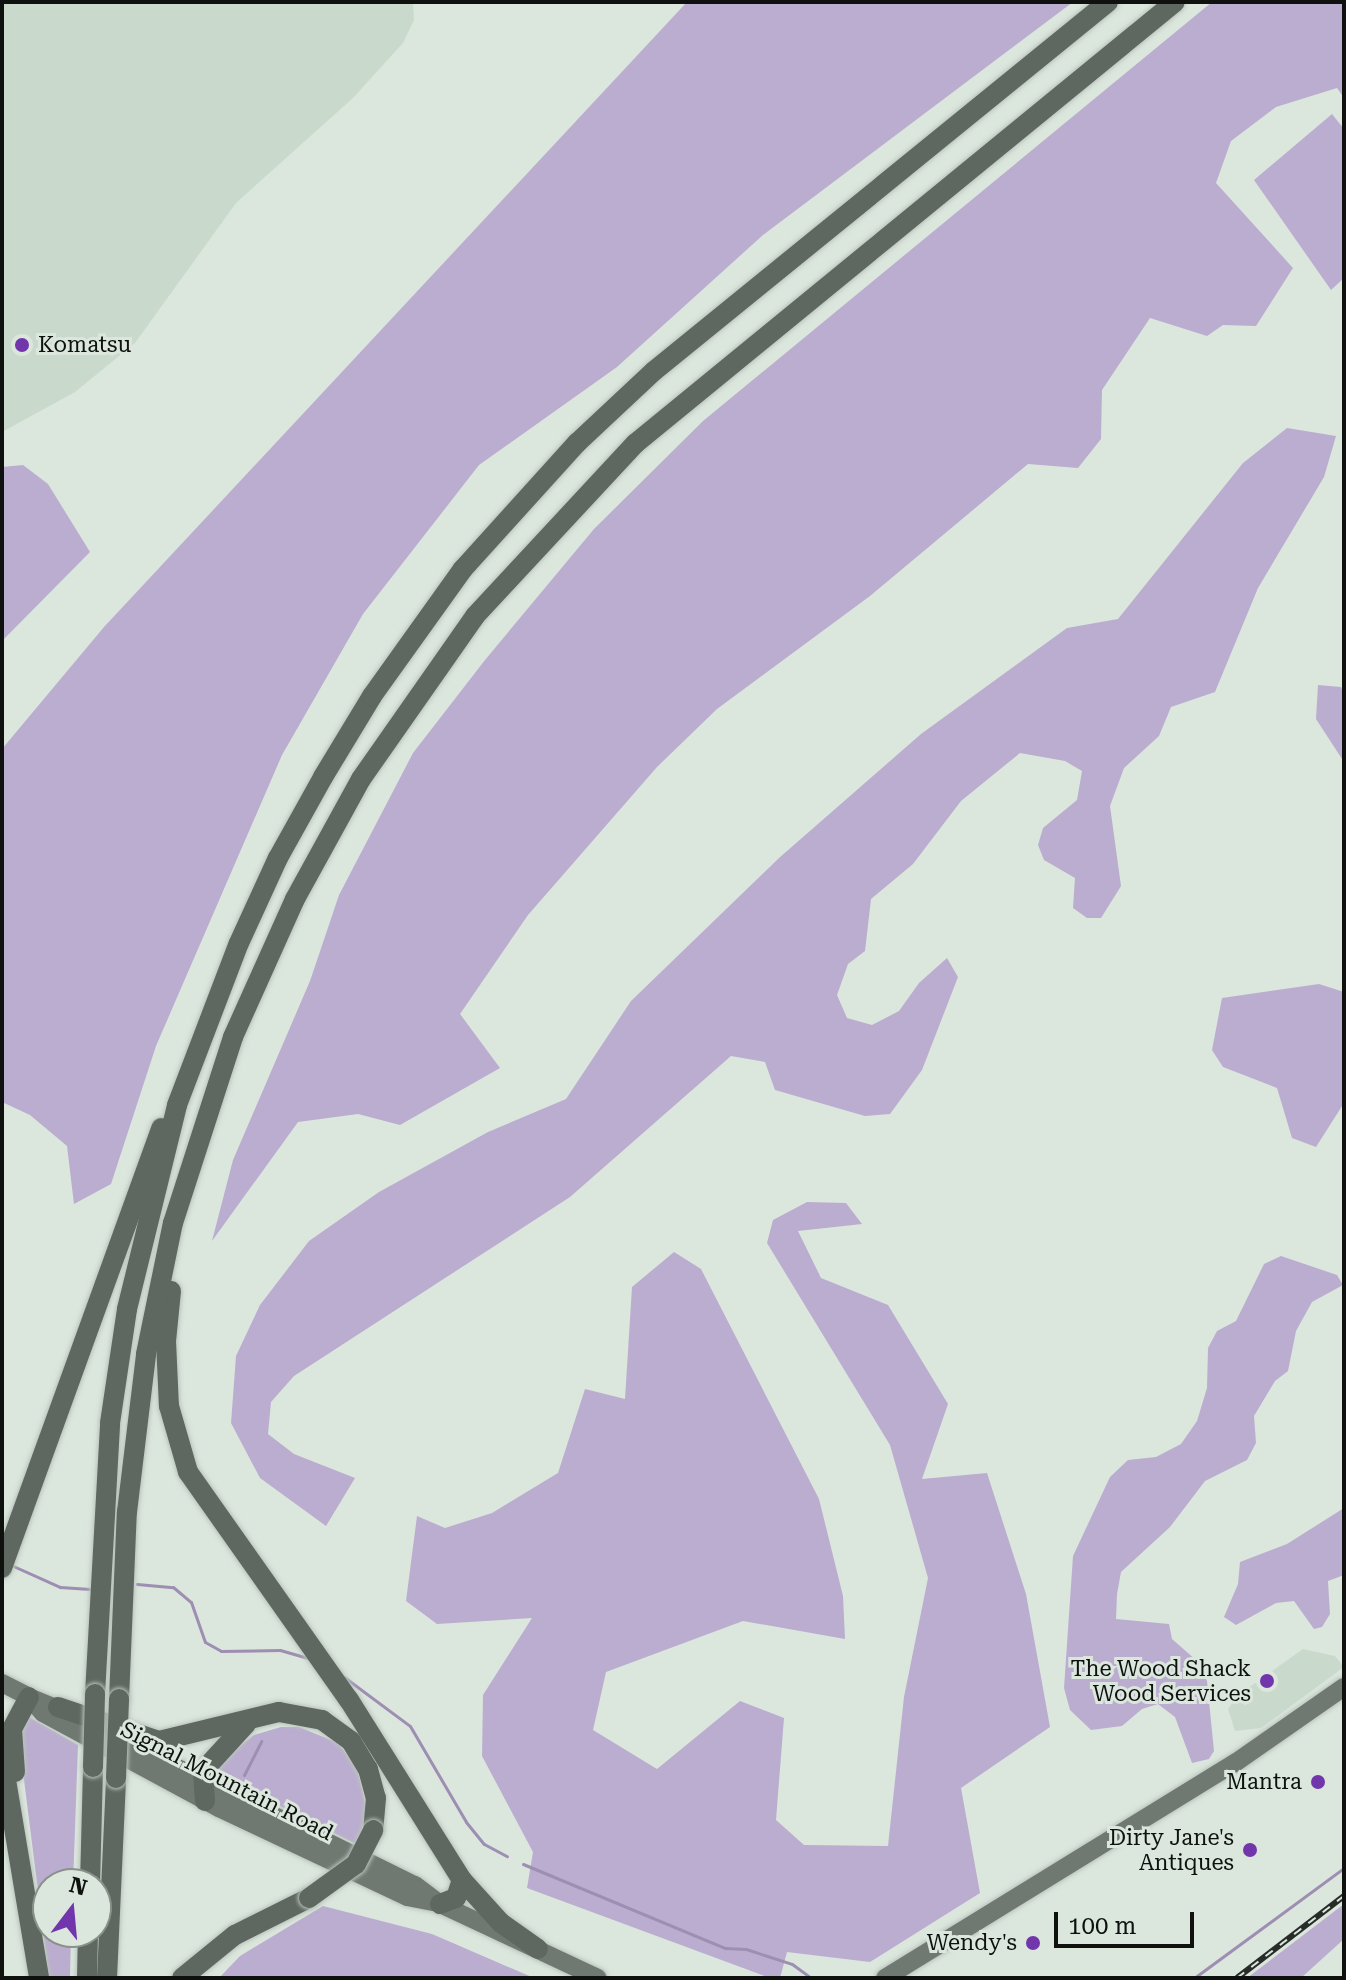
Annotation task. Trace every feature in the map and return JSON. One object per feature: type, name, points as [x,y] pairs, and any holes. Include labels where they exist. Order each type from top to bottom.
[{"type":"highway","points":[[90,1868],[95,1694],[110,1423],[127,1309],[177,1105],[202,1033],[278,858],[372,696],[463,569],[577,443],[654,371],[1108,2]]},
{"type":"highway","points":[[107,1978],[129,1497],[146,1354],[173,1223],[233,1037],[295,899],[361,779],[475,616],[636,443],[1175,2]]},
{"type":"highway","points":[[2,1568],[158,1132],[177,1105]]},
{"type":"highway","points":[[173,1223],[177,1251],[166,1370],[174,1433],[188,1472],[349,1700],[462,1880],[501,1923],[538,1949]]},
{"type":"highway","points":[[26,1887],[11,1737],[17,1714],[29,1697]]},
{"type":"highway","points":[[58,1707],[159,1741],[186,1739],[252,1718],[291,1712],[337,1728],[362,1755],[373,1781],[373,1830],[356,1864],[309,1898],[235,1935],[182,1978]]},
{"type":"highway","points":[[203,1791],[214,1753],[252,1718]]},
{"type":"highway","points":[[2,1756],[39,1978]]},
{"type":"highway","points":[[440,1904],[456,1898],[462,1880]]},
{"type":"highway","points":[[87,1978],[88,1948]]},
{"type":"main road","name":"Signal Mountain Road","points":[[2,1683],[58,1707],[203,1791]]},
{"type":"main road","points":[[885,1978],[1235,1763],[1344,1687]]},
{"type":"main road","name":"Signal Mountain Road","points":[[29,1697],[43,1713],[203,1791],[415,1885],[440,1904],[598,1978]]},
{"type":"shaded area","name":"Komatsu","points":[[2,2],[413,2],[414,20],[403,43],[353,98],[236,203],[135,343],[75,392],[2,432]]},
{"type":"shaded area","points":[[687,2],[1073,2],[763,235],[617,367],[479,465],[363,614],[282,755],[156,1046],[111,1184],[74,1204],[67,1146],[30,1115],[2,1102],[2,749],[104,627]]},
{"type":"shaded area","points":[[1212,2],[1344,2],[1344,98],[1337,88],[1276,107],[1231,141],[1216,183],[1293,268],[1256,326],[1223,325],[1207,336],[1150,318],[1102,390],[1101,439],[1078,468],[1028,464],[870,596],[717,709],[657,767],[528,915],[460,1014],[500,1068],[400,1125],[358,1114],[298,1122],[212,1241],[233,1160],[310,981],[339,895],[413,753],[485,660],[594,529],[703,421]]},
{"type":"shaded area","points":[[1332,114],[1344,129],[1344,278],[1331,290],[1254,180]]},
{"type":"shaded area","points":[[1287,428],[1336,436],[1324,477],[1258,588],[1215,692],[1171,707],[1159,736],[1124,768],[1110,806],[1121,886],[1101,918],[1087,918],[1073,908],[1075,878],[1044,860],[1038,845],[1043,828],[1077,800],[1082,771],[1065,761],[1020,753],[961,801],[913,864],[871,899],[865,951],[848,964],[837,995],[847,1018],[872,1025],[899,1011],[919,983],[947,958],[958,977],[922,1070],[890,1114],[865,1116],[775,1090],[765,1062],[731,1056],[570,1197],[294,1376],[271,1402],[268,1434],[294,1454],[355,1478],[326,1526],[260,1478],[231,1423],[236,1356],[260,1305],[309,1241],[379,1192],[488,1132],[566,1099],[631,1001],[779,858],[921,734],[1067,628],[1118,619],[1243,463]]},
{"type":"shaded area","points":[[23,465],[48,484],[90,552],[2,641],[2,467]]},
{"type":"shaded area","points":[[1318,685],[1341,687],[1344,694],[1344,762],[1316,719]]},
{"type":"shaded area","points":[[1319,984],[1344,992],[1344,1103],[1316,1147],[1292,1138],[1277,1088],[1223,1067],[1212,1050],[1222,998]]},
{"type":"shaded area","points":[[807,1202],[846,1203],[862,1224],[798,1231],[821,1278],[888,1305],[948,1404],[922,1479],[987,1473],[1026,1594],[1050,1727],[961,1788],[980,1893],[870,1962],[787,1952],[780,1978],[770,1978],[527,1888],[533,1852],[482,1756],[483,1695],[532,1618],[437,1624],[406,1601],[417,1516],[445,1528],[492,1513],[558,1473],[585,1389],[625,1399],[632,1287],[674,1252],[701,1269],[819,1499],[843,1596],[845,1639],[743,1621],[606,1672],[593,1730],[657,1769],[740,1701],[784,1718],[776,1820],[804,1845],[888,1846],[904,1697],[928,1578],[890,1445],[767,1243],[773,1220]]},
{"type":"shaded area","points":[[1281,1256],[1337,1275],[1343,1285],[1312,1302],[1296,1331],[1288,1371],[1275,1381],[1254,1416],[1256,1443],[1247,1460],[1205,1481],[1170,1527],[1121,1572],[1117,1594],[1116,1619],[1169,1624],[1172,1639],[1197,1661],[1207,1681],[1214,1751],[1209,1759],[1192,1763],[1175,1717],[1158,1704],[1142,1709],[1122,1726],[1091,1730],[1070,1710],[1064,1688],[1073,1556],[1110,1477],[1128,1460],[1156,1457],[1181,1444],[1197,1421],[1207,1388],[1208,1348],[1217,1331],[1236,1321],[1264,1264]]},
{"type":"shaded area","points":[[1344,1508],[1344,1575],[1328,1581],[1330,1614],[1322,1627],[1314,1629],[1294,1601],[1276,1603],[1236,1625],[1224,1617],[1238,1584],[1240,1562],[1287,1544]]},
{"type":"shaded area","points":[[1303,1649],[1335,1656],[1344,1667],[1261,1728],[1235,1731],[1228,1709],[1237,1696]]},
{"type":"shaded area","points":[[22,1713],[78,1745],[74,1868],[35,1868],[18,1732]]},
{"type":"shaded area","points":[[281,1727],[299,1727],[338,1743],[357,1768],[367,1811],[358,1845],[214,1773],[222,1760],[254,1735]]},
{"type":"shaded area","points":[[1344,1904],[1344,1939],[1301,1978],[1247,1978]]},
{"type":"shaded area","points":[[323,1906],[432,1934],[534,1978],[219,1978],[240,1956]]},
{"type":"shaded area","points":[[45,1948],[71,1948],[70,1978],[49,1978]]},
{"type":"waterway","points":[[11,1565],[60,1587],[90,1589]]},
{"type":"waterway","points":[[137,1584],[173,1587],[191,1602],[205,1642],[221,1651],[280,1650],[308,1658]]},
{"type":"waterway","points":[[344,1677],[410,1726],[466,1822],[484,1844],[507,1856]]},
{"type":"waterway","points":[[244,1775],[261,1741]]},
{"type":"waterway","points":[[523,1864],[725,1948],[746,1949],[792,1964],[811,1978]]},
{"type":"waterway","points":[[1194,1978],[1344,1868]]},
{"type":"railway","points":[[1237,1978],[1344,1896]]},
{"type":"place","name":"Komatsu","points":[[22,345]]},
{"type":"place","name":"The Wood Shack Wood Services","points":[[1267,1681]]},
{"type":"place","name":"Mantra","points":[[1318,1782]]},
{"type":"place","name":"Dirty Jane's Antiques","points":[[1250,1850]]},
{"type":"place","name":"Wendy's","points":[[1033,1943]]}]
